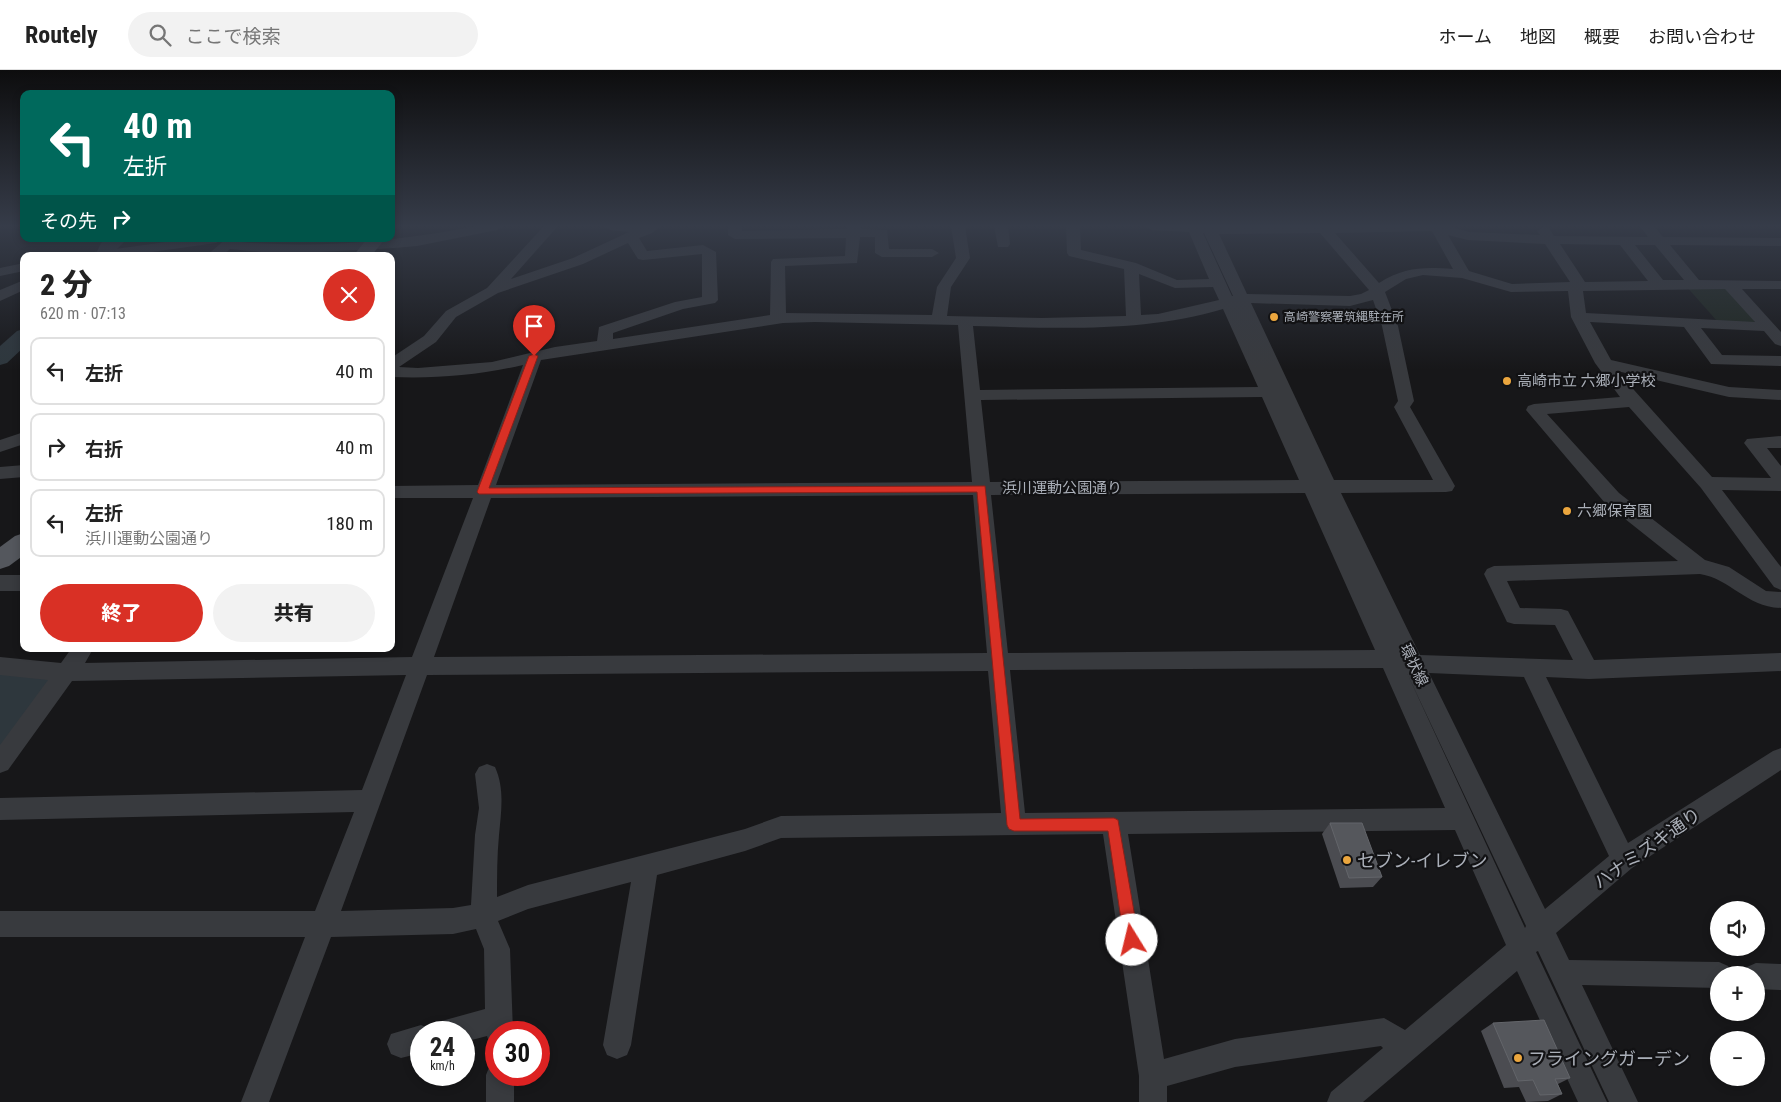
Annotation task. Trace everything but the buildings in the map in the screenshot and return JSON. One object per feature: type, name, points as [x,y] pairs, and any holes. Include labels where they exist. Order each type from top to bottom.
[{"type":"main road","points":[[0,560],[20,545]]},
{"type":"street","points":[[492,291],[507,274]]},
{"type":"street","points":[[395,362],[430,339],[451,314],[492,291],[540,274]]},
{"type":"street","points":[[605,344],[605,330],[680,305],[710,300],[709,274]]},
{"type":"street","points":[[778,274],[778,318]]},
{"type":"street","points":[[938,320],[944,287],[952,274]]},
{"type":"street","points":[[1131,274],[1134,320]]},
{"type":"street","points":[[1151,274],[1175,284],[1211,282]]},
{"type":"street","name":"環状線","points":[[1223,274],[1320,486],[1390,661],[1593,1102]]},
{"type":"street","points":[[1363,274],[1377,290]]},
{"type":"street","points":[[395,372],[455,371],[492,367],[534,356],[778,318],[815,316],[1042,323],[1134,320],[1182,315],[1235,300],[1350,301],[1366,298],[1401,276],[1409,274]]},
{"type":"street","points":[[1464,274],[1512,288],[1658,284],[1781,285]]},
{"type":"street","points":[[1570,274],[1577,286],[1579,316],[1614,380],[1707,483],[1781,582]]},
{"type":"street","points":[[1650,274],[1658,284]]},
{"type":"street","points":[[1687,274],[1695,284]]},
{"type":"street","points":[[1729,284],[1781,341]]},
{"type":"street","points":[[0,296],[20,286]]},
{"type":"street","name":"浜川運動公園通り","points":[[395,492],[1446,486],[1402,407],[1406,401],[1390,326],[1377,290]]},
{"type":"street","name":"環状線","points":[[1235,300],[1269,392],[1413,663],[1624,1102]]},
{"type":"street","points":[[1579,316],[1768,326]]},
{"type":"street","points":[[965,320],[1014,825]]},
{"type":"street","points":[[1688,322],[1717,360],[1781,361]]},
{"type":"street","points":[[255,1102],[370,801],[534,356]]},
{"type":"street","points":[[1603,362],[1730,392],[1781,395]]},
{"type":"street","points":[[972,395],[1269,392]]},
{"type":"street","points":[[1631,401],[1534,410],[1612,498],[1700,567]]},
{"type":"street","points":[[0,446],[20,439]]},
{"type":"street","points":[[1781,442],[1753,443],[1781,479]]},
{"type":"street","points":[[0,473],[20,472]]},
{"type":"street","points":[[1707,483],[1781,485]]},
{"type":"street","points":[[1589,670],[1561,617],[1514,616],[1494,574],[1574,574],[1712,567],[1760,598],[1769,601],[1781,600]]},
{"type":"street","points":[[0,583],[20,583]]},
{"type":"street","points":[[0,763],[64,672],[81,652]]},
{"type":"street","points":[[0,666],[64,672],[420,666],[1375,659],[1413,663],[1589,670],[1781,662]]},
{"type":"street","points":[[1531,669],[1622,860]]},
{"type":"street","name":"ハナミズキ通り","points":[[1341,1102],[1407,1048],[1622,860],[1781,758]]},
{"type":"street","points":[[487,774],[491,808],[487,835],[483,914],[497,949],[499,1021]]},
{"type":"street","points":[[0,809],[370,801]]},
{"type":"street","points":[[0,924],[322,924],[453,921],[483,914],[528,897],[745,840],[781,827],[1464,819]]},
{"type":"street","points":[[1114,824],[1153,1089],[1235,1052],[1384,1032],[1407,1048]]},
{"type":"street","points":[[617,1045],[646,866]]},
{"type":"street","points":[[1563,974],[1578,972],[1710,975]]},
{"type":"street","points":[[1765,976],[1781,977]]},
{"type":"street","points":[[500,1086],[500,1102]]},
{"type":"shaded area","points":[[1686,286],[1727,289],[1756,320],[1753,323],[1717,321]]},
{"type":"shaded area","points":[[0,669],[54,676],[0,757]]},
{"type":"waterway","points":[[0,358],[20,339]]},
{"type":"place","name":"高崎警察署筑縄駐在所","points":[[1274,317]]},
{"type":"place","name":"高崎市立 六郷小学校","points":[[1507,381]]},
{"type":"place","name":"六郷保育園","points":[[1567,511]]},
{"type":"place","name":"セブン-イレブン","points":[[1347,860]]},
{"type":"place","name":"フライングガーデン","points":[[1518,1058]]},
{"type":"route","points":[[534,356],[483,492],[982,488],[997,663],[1014,825],[1114,824],[1132,940]]}]
